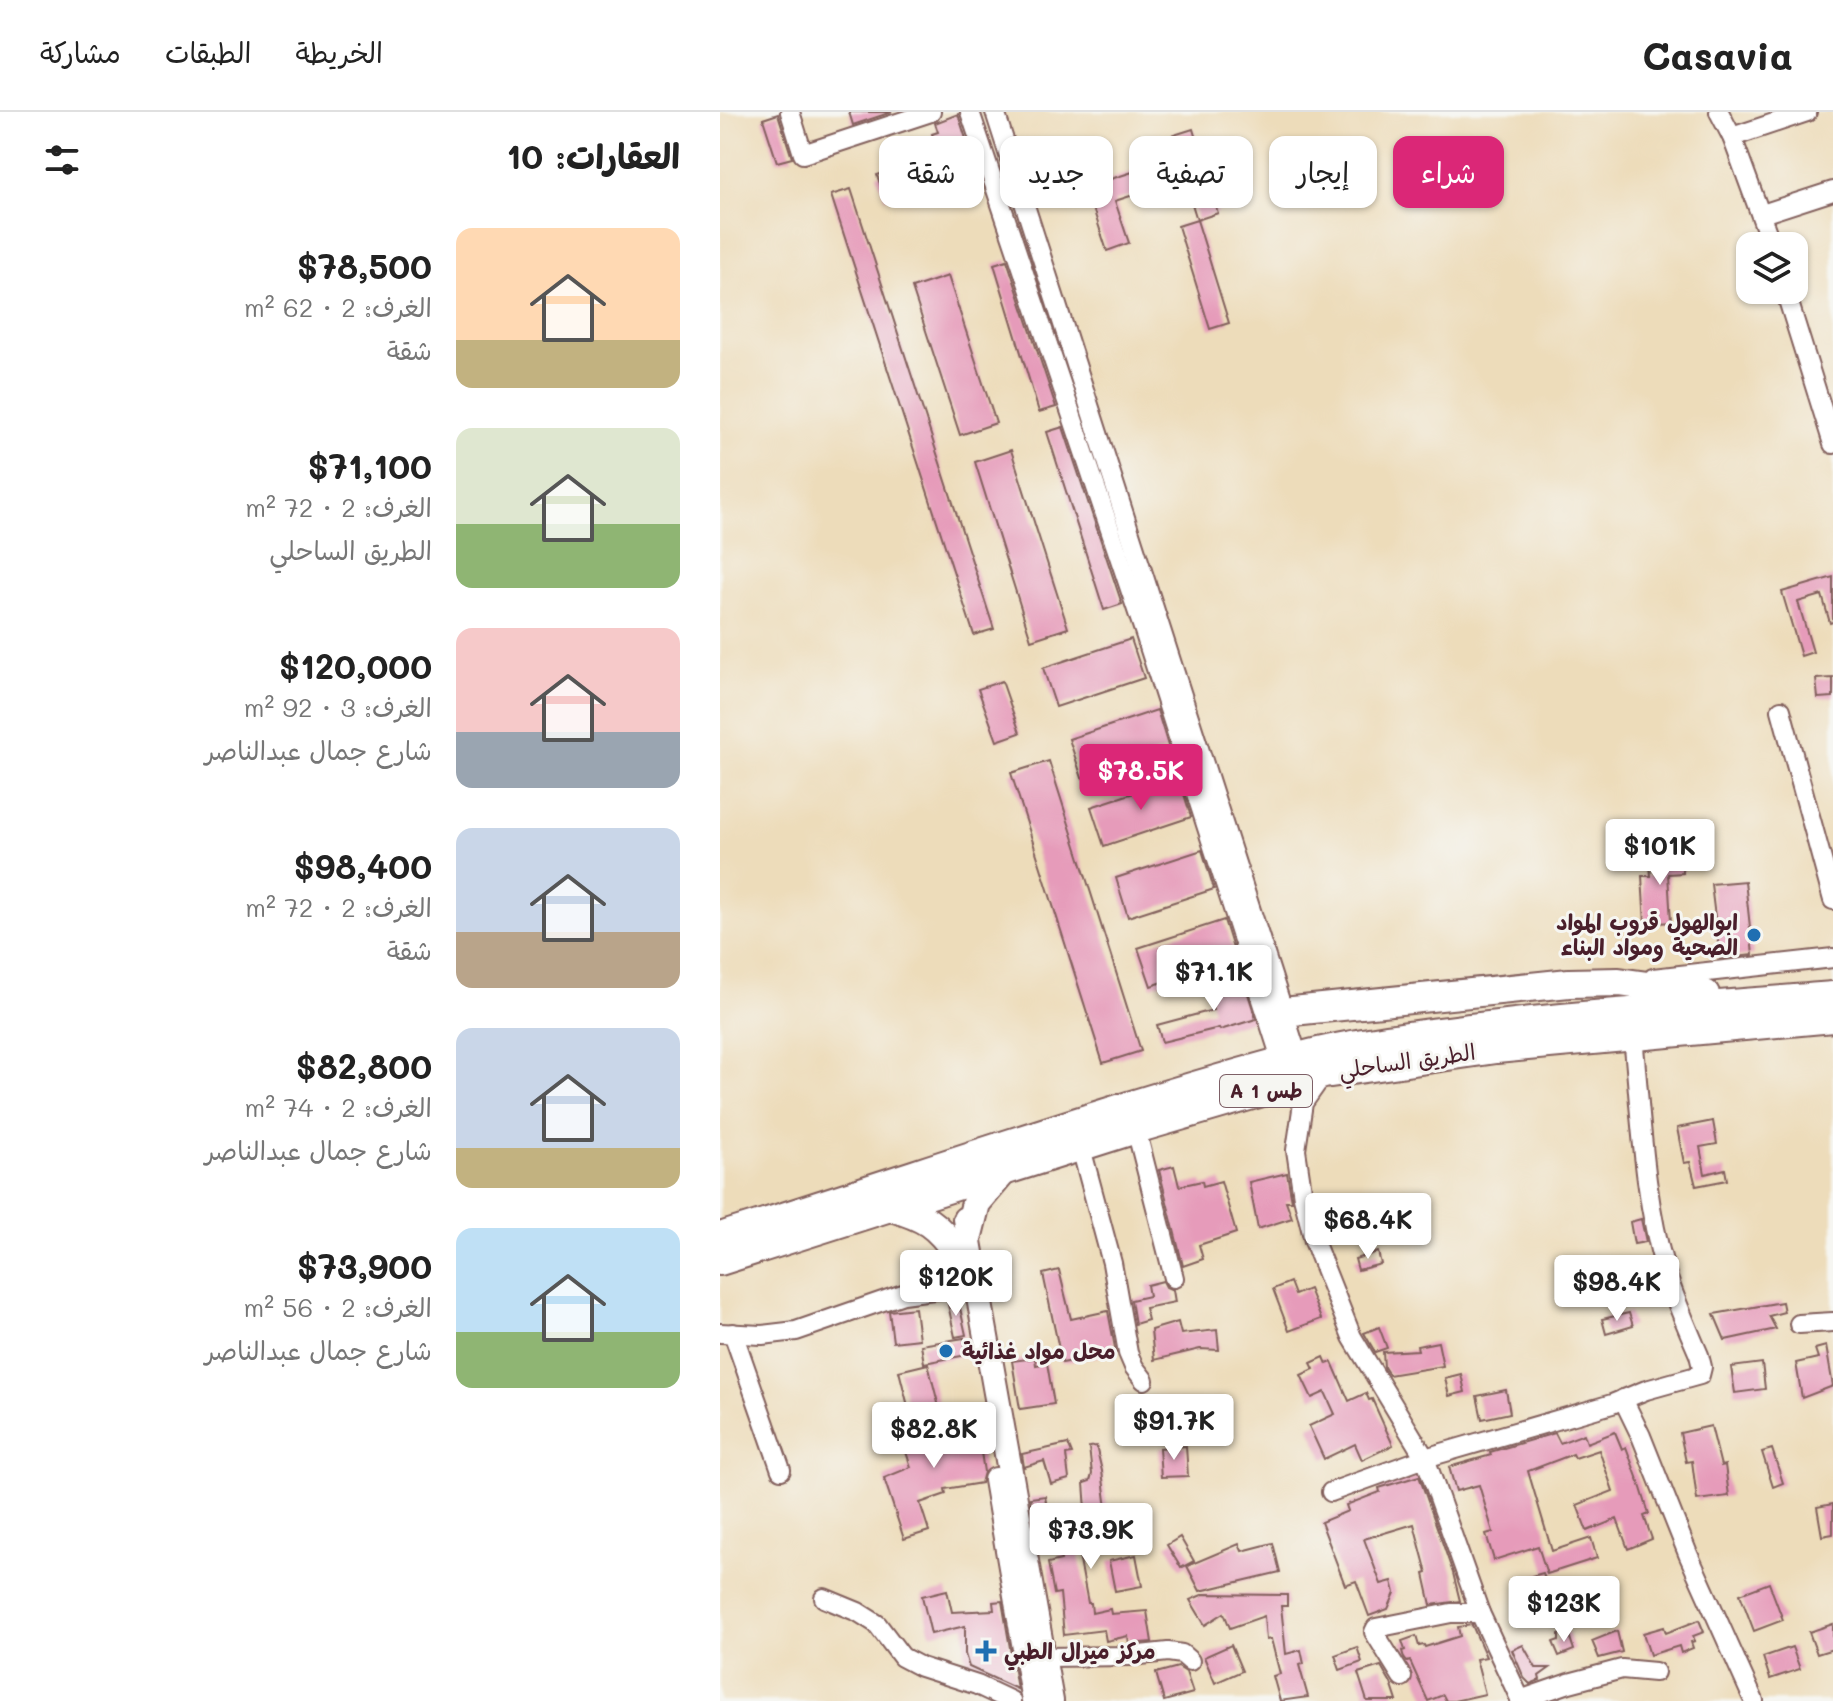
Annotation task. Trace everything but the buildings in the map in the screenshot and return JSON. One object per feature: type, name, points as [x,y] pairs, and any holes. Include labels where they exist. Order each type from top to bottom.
[{"type":"highway","points":[[1283,1012],[1569,983],[1619,982],[1761,1002]]},
{"type":"highway","name":"الطريق الساحلي","points":[[720,1237],[838,1202],[951,1175],[1172,1093],[1290,1060],[1410,1036],[1605,1013],[1761,1002],[1830,1015]]},
{"type":"highway","name":"الطريق الساحلي","points":[[720,1261],[891,1207],[951,1175],[1004,1171],[1324,1074],[1480,1050],[1830,1015]]},
{"type":"highway","points":[[891,1207],[922,1217],[962,1244],[976,1203],[1004,1171]]},
{"type":"main road","points":[[951,1175],[1051,1701]]},
{"type":"main road","points":[[962,1244],[964,1286],[1034,1701]]},
{"type":"street","points":[[790,112],[803,154],[931,112]]},
{"type":"street","points":[[970,112],[1065,363]]},
{"type":"street","points":[[995,112],[1065,363],[1290,1060]]},
{"type":"street","points":[[1719,112],[1732,137],[1768,232]]},
{"type":"street","points":[[1732,137],[1807,112]]},
{"type":"street","points":[[1762,214],[1833,191]]},
{"type":"street","points":[[1789,304],[1833,444]]},
{"type":"street","points":[[1151,629],[1283,1012],[1290,1060]]},
{"type":"street","points":[[1781,710],[1833,900]]},
{"type":"street","points":[[1619,982],[1833,958]]},
{"type":"street","points":[[1331,1492],[1425,1458],[1700,1375],[1702,1367],[1665,1269],[1655,1227],[1646,1173],[1633,1037]]},
{"type":"street","points":[[1324,1074],[1303,1103],[1296,1150],[1300,1184],[1314,1241],[1352,1337],[1425,1458],[1480,1613],[1521,1701],[1569,1683],[1622,1669],[1655,1672]]},
{"type":"street","points":[[1136,1129],[1174,1278]]},
{"type":"street","points":[[1081,1148],[1112,1263],[1128,1353],[1144,1380]]},
{"type":"street","points":[[781,1470],[726,1333],[762,1335],[796,1331],[903,1294],[964,1286]]},
{"type":"street","points":[[1799,1324],[1833,1322]]},
{"type":"street","points":[[1623,1399],[1754,1701]]},
{"type":"street","points":[[824,1598],[858,1612],[877,1624],[902,1657],[1011,1701]]},
{"type":"street","points":[[1402,1677],[1380,1645],[1374,1632],[1376,1628],[1451,1613],[1480,1613]]},
{"type":"street","points":[[1044,1657],[1131,1656],[1168,1652],[1182,1654],[1190,1661]]},
{"type":"place","name":"ابوالهول قروب المواد الصحية ومواد البناء","points":[[1754,935]]},
{"type":"place","name":"محل مواد غذائية","points":[[946,1351]]},
{"type":"place","name":"مركز ميرال الطبي","points":[[986,1651]]}]
